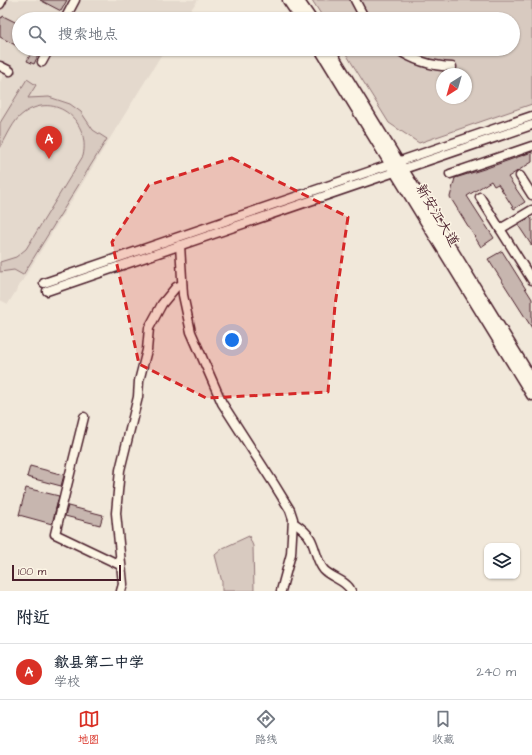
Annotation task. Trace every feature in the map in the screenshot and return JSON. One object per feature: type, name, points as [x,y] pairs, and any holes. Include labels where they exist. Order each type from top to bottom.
[{"type":"main road","points":[[288,0],[296,12]]},
{"type":"main road","points":[[298,0],[306,12]]},
{"type":"main road","name":"新安江大道","points":[[325,56],[397,166],[532,380]]},
{"type":"main road","name":"新安江大道","points":[[333,56],[532,395]]},
{"type":"street","points":[[0,4],[2,0]]},
{"type":"street","points":[[69,12],[75,0]]},
{"type":"street","points":[[355,0],[361,12]]},
{"type":"street","points":[[42,62],[45,56]]},
{"type":"street","points":[[409,56],[418,61],[452,67]]},
{"type":"street","points":[[0,66],[10,71]]},
{"type":"street","points":[[532,116],[397,166],[180,245],[46,287],[397,166],[532,125]]},
{"type":"street","points":[[450,174],[532,146]]},
{"type":"street","points":[[520,176],[532,195]]},
{"type":"street","points":[[480,197],[532,280]]},
{"type":"street","points":[[500,229],[532,210]]},
{"type":"street","points":[[180,245],[182,285],[191,332],[218,397],[290,510],[294,523],[291,554],[281,591]]},
{"type":"street","points":[[121,591],[123,584],[116,513],[119,477],[138,397],[139,381],[147,350],[148,332],[162,304],[176,287],[182,285]]},
{"type":"street","points":[[84,418],[55,534],[120,565]]},
{"type":"street","points":[[294,523],[310,536],[324,570],[348,586],[352,591]]},
{"type":"highlighted area","points":[[232,158],[348,217],[335,305],[328,392],[206,398],[139,364],[112,242],[149,185]]},
{"type":"shaded area","points":[[0,0],[198,0],[189,12],[12,12],[12,56],[161,56],[8,304],[0,300],[0,82],[4,74],[0,71]]},
{"type":"shaded area","points":[[312,0],[532,0],[532,104],[419,143],[389,123],[347,56],[520,56],[520,12],[320,12]]},
{"type":"shaded area","points":[[27,79],[36,85],[28,98],[49,97],[70,104],[81,112],[93,130],[107,139],[23,275],[14,270],[0,272],[0,262],[16,257],[26,249],[83,156],[84,143],[82,132],[76,122],[59,108],[48,106],[36,107],[20,116],[13,124],[0,148],[0,123]]},
{"type":"shaded area","points":[[249,536],[253,546],[254,591],[222,591],[222,582],[215,555],[223,548]]},
{"type":"building","points":[[40,0],[67,0],[61,11]]},
{"type":"building","points":[[3,16],[12,20],[12,43],[0,37],[0,17],[2,18]]},
{"type":"building","points":[[30,56],[38,56],[34,64],[27,61]]},
{"type":"building","points":[[532,152],[532,162],[508,177],[525,202],[514,209],[498,184],[494,186],[491,181],[467,196],[494,238],[481,247],[450,197],[455,178]]},
{"type":"building","points":[[530,217],[532,220],[532,246],[518,225]]},
{"type":"building","points":[[502,251],[532,299],[532,328],[488,259]]},
{"type":"building","points":[[30,466],[64,475],[61,486],[27,477]]},
{"type":"building","points":[[26,488],[59,496],[52,524],[19,515]]},
{"type":"building","points":[[68,506],[103,515],[100,525],[65,516]]},
{"type":"place","name":"歙县第二中学","points":[[49,159]]}]
